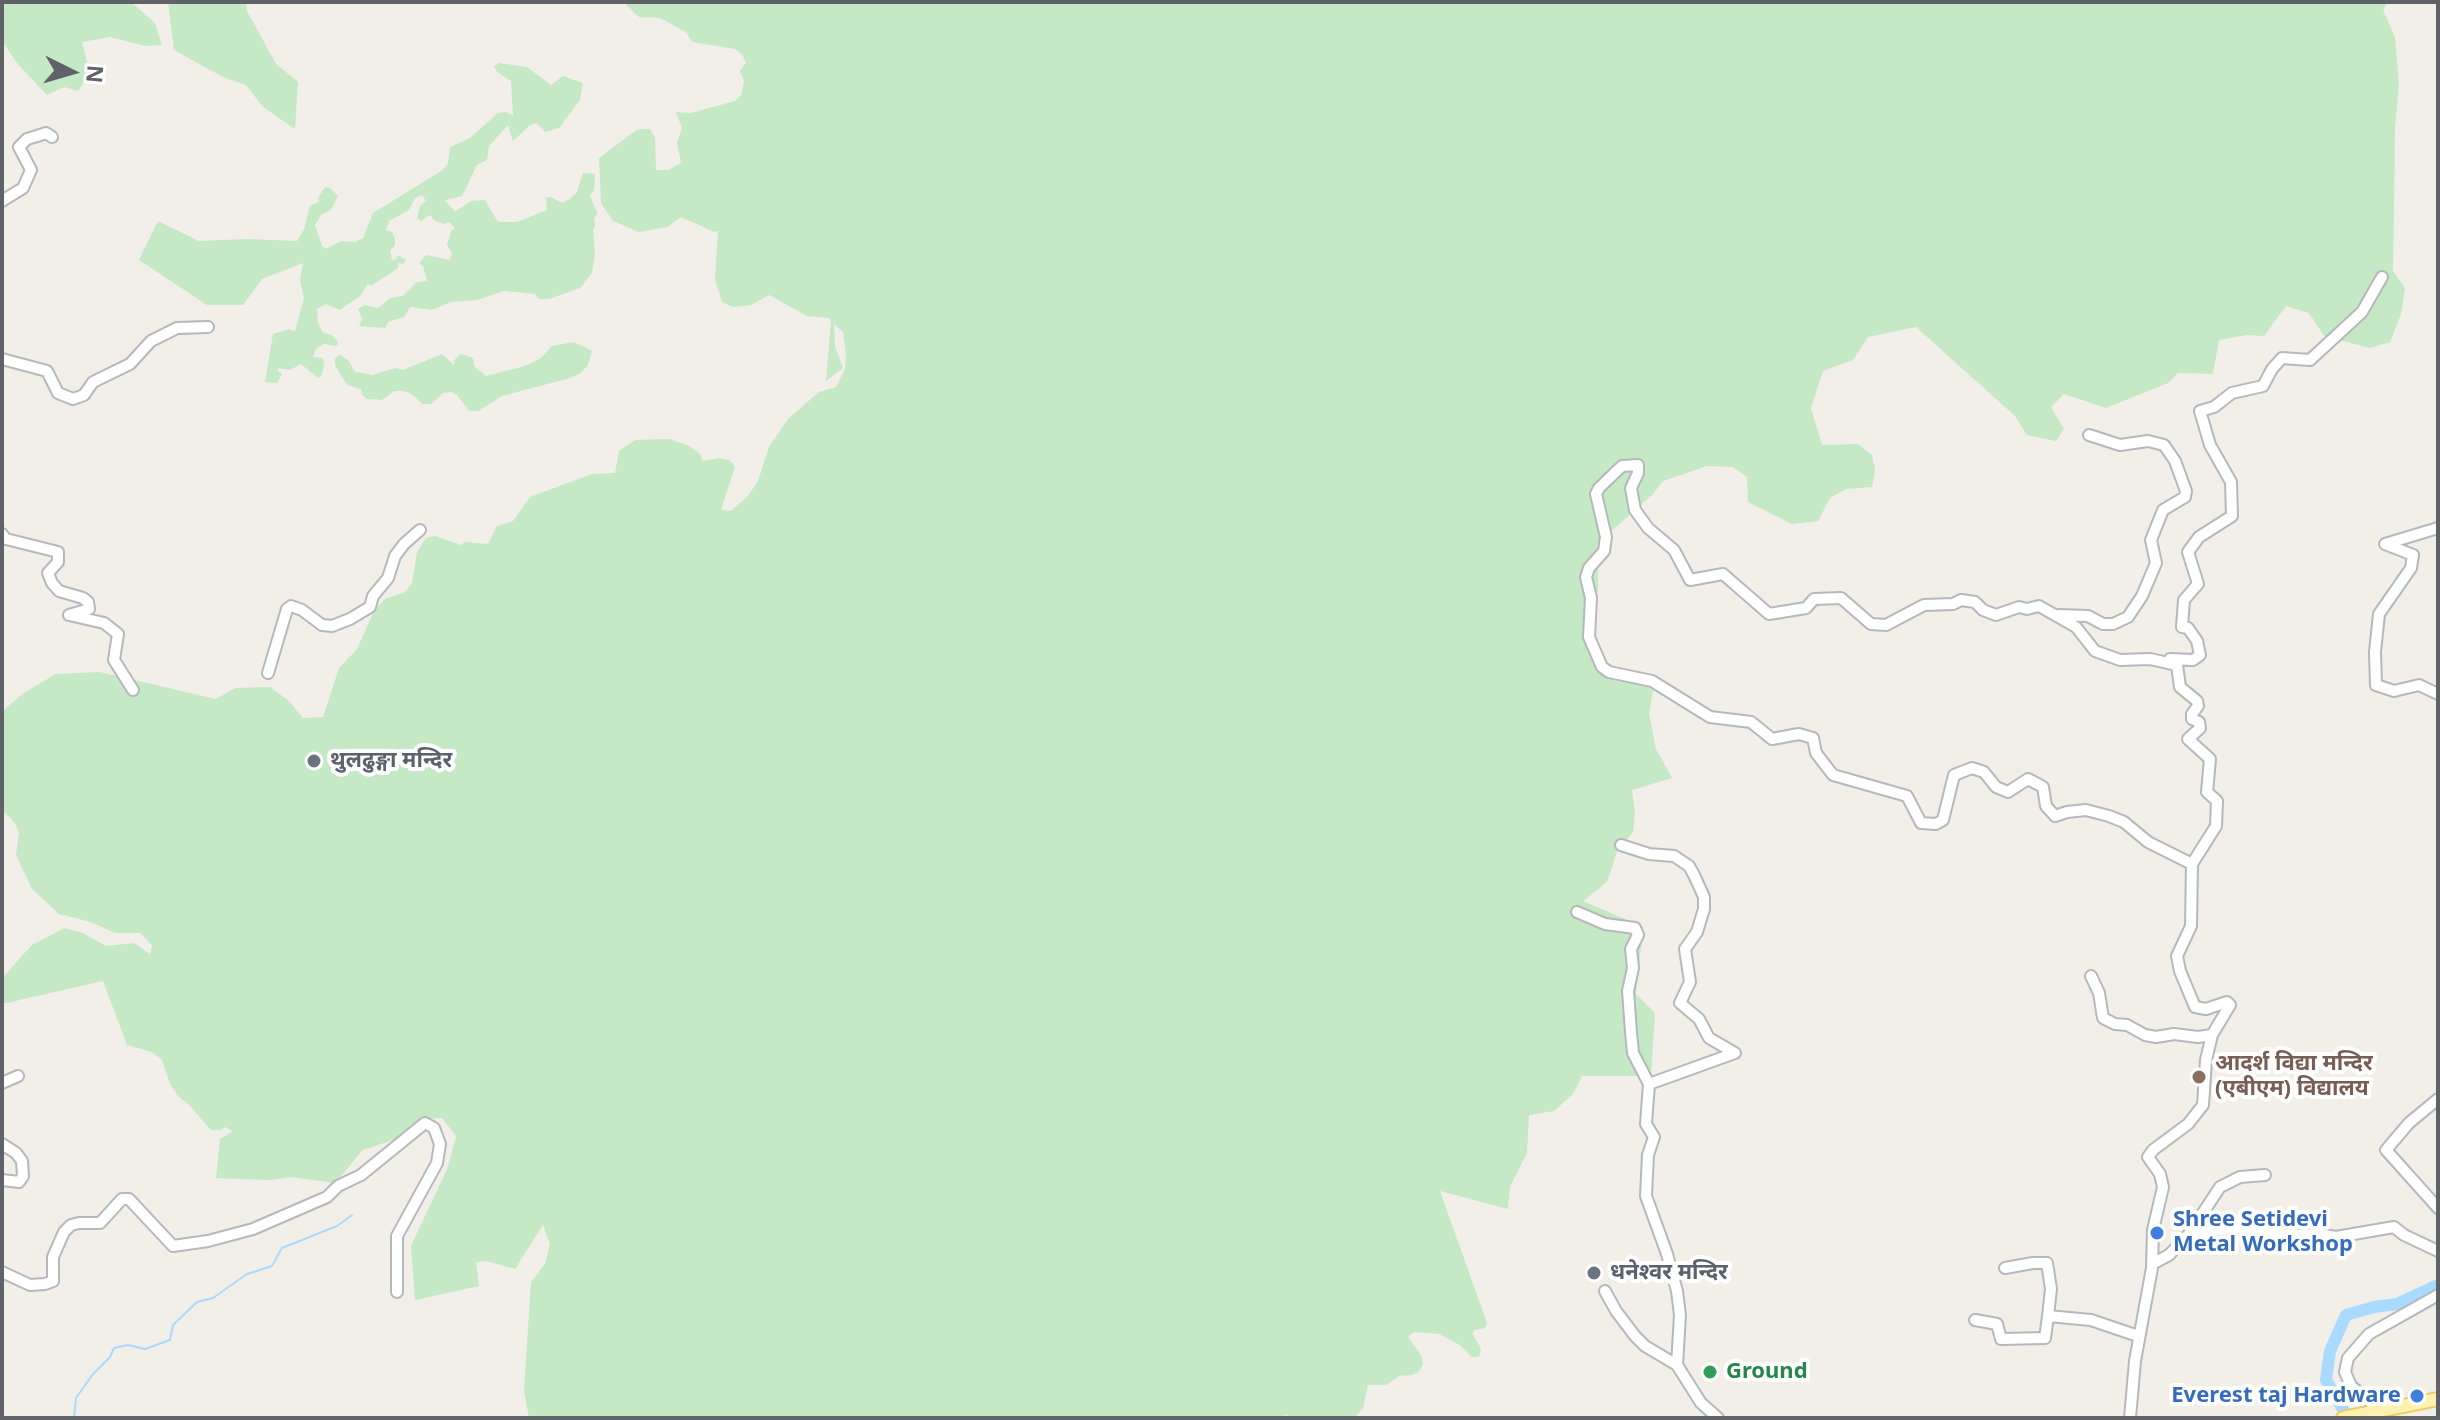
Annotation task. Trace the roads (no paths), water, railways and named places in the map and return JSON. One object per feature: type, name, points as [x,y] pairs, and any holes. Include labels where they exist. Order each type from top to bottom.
[{"type":"main road","points":[[2343,1418],[2438,1399]]},
{"type":"street","points":[[2,201],[23,188],[31,170],[19,147],[27,139],[46,133],[52,137]]},
{"type":"street","points":[[2192,864],[2148,842],[2124,822],[2109,816],[2086,810],[2055,816],[2046,806],[2043,787],[2028,779],[2008,792],[1996,787],[1984,772],[1972,768],[1954,775],[1943,820],[1936,824],[1921,823],[1907,796],[1833,775],[1816,753],[1813,738],[1799,734],[1772,739],[1751,722],[1710,717],[1652,681],[1609,672],[1602,667],[1589,637],[1591,598],[1586,577],[1589,568],[1604,551],[1606,537],[1596,494],[1602,484],[1622,466],[1638,465],[1631,488],[1635,510],[1648,528],[1674,550],[1690,580],[1723,574],[1769,614],[1806,608],[1814,599],[1841,598],[1871,624],[1886,625],[1924,605],[1953,604],[1961,600],[1975,602],[1983,610],[1996,615],[2019,607],[2039,606],[2076,627],[2095,651],[2120,660],[2193,660],[2200,655],[2197,641],[2188,628],[2182,627],[2184,600],[2198,584],[2188,552],[2199,537],[2232,516],[2231,482],[2210,445],[2200,411],[2214,407],[2232,393],[2263,386],[2282,358],[2310,360],[2362,312],[2382,277]]},
{"type":"street","points":[[2,359],[47,371],[58,393],[73,399],[84,395],[93,382],[130,364],[151,341],[177,328],[208,327]]},
{"type":"street","points":[[2057,615],[2088,616],[2103,624],[2113,624],[2128,617],[2142,596],[2156,563],[2151,540],[2163,510],[2185,497],[2186,491],[2175,461],[2164,445],[2148,441],[2120,445],[2089,435]]},
{"type":"street","points":[[2438,528],[2385,544],[2413,555],[2411,568],[2379,614],[2375,652],[2376,685],[2394,691],[2419,685],[2438,694]]},
{"type":"street","points":[[268,673],[287,609],[291,606],[302,610],[322,625],[332,626],[350,619],[370,607],[373,596],[388,578],[395,556],[420,530]]},
{"type":"street","points":[[2,534],[6,539],[58,552],[58,562],[48,573],[52,583],[59,591],[88,602],[89,609],[69,615],[104,623],[118,634],[114,660],[133,690]]},
{"type":"street","points":[[2130,1418],[2138,1336],[2145,1314],[2152,1264],[2153,1230],[2163,1187],[2160,1174],[2148,1157],[2188,1124],[2203,1105],[2206,1060],[2212,1035],[2230,1005],[2227,1002],[2206,1009],[2195,1007],[2180,971],[2177,956],[2191,926],[2192,864],[2216,826],[2217,801],[2207,792],[2210,759],[2188,739],[2200,728],[2199,722],[2192,719],[2197,701],[2180,687],[2177,665],[2150,659]]},
{"type":"street","points":[[1621,845],[1649,854],[1674,856],[1689,866],[1694,875],[1704,897],[1704,909],[1697,932],[1685,949],[1690,982],[1680,1003],[1699,1019],[1709,1038],[1735,1053],[1649,1084]]},
{"type":"street","points":[[1577,912],[1605,924],[1638,931],[1631,949],[1633,968],[1628,991],[1631,1032],[1633,1053],[1649,1084],[1646,1124],[1654,1137],[1648,1155],[1646,1196],[1677,1291],[1680,1315],[1677,1365]]},
{"type":"street","points":[[2091,976],[2099,993],[2103,1018],[2115,1024],[2127,1025],[2156,1037],[2212,1035]]},
{"type":"street","points":[[2,1083],[18,1076]]},
{"type":"street","points":[[2438,1099],[2409,1123],[2386,1150],[2438,1208]]},
{"type":"street","points":[[2,1272],[30,1285],[53,1281],[53,1257],[64,1232],[71,1225],[100,1223],[122,1199],[129,1199],[173,1246],[253,1229],[327,1197],[338,1186],[361,1175],[425,1123],[434,1128],[440,1144],[437,1163],[397,1236],[397,1292]]},
{"type":"street","points":[[2,1144],[22,1161],[23,1176],[19,1182],[2,1180]]},
{"type":"street","points":[[2152,1264],[2169,1255],[2189,1234],[2220,1187],[2240,1177],[2265,1175]]},
{"type":"street","points":[[2189,1234],[2241,1228],[2289,1235],[2336,1237],[2394,1227],[2438,1251]]},
{"type":"street","points":[[1975,1320],[1997,1324],[2001,1339],[2045,1338],[2051,1289],[2047,1263],[2005,1268]]},
{"type":"street","points":[[1605,1291],[1635,1336],[1645,1346],[1677,1365],[1701,1403],[1718,1418]]},
{"type":"street","points":[[2374,1413],[2351,1386],[2345,1372],[2348,1358],[2369,1334],[2438,1295]]},
{"type":"street","points":[[2048,1316],[2084,1319],[2138,1336]]},
{"type":"waterway","points":[[74,1418],[76,1398],[114,1348],[128,1345],[145,1349],[170,1340],[173,1325],[197,1302],[213,1298],[247,1274],[272,1266],[282,1248],[337,1226],[352,1215]]},
{"type":"waterway","points":[[2348,1418],[2326,1380],[2330,1351],[2346,1315],[2397,1304],[2438,1285]]},
{"type":"place","name":"थुलढुङ्गा मन्दिर","points":[[314,761]]},
{"type":"place","name":"आदर्श विद्या मन्दिर (एबीएम) विद्यालय","points":[[2199,1077]]},
{"type":"place","name":"Shree Setidevi Metal Workshop","points":[[2157,1233]]},
{"type":"place","name":"धनेश्वर मन्दिर","points":[[1594,1273]]},
{"type":"place","name":"Ground","points":[[1710,1372]]},
{"type":"place","name":"Everest taj Hardware","points":[[2417,1396]]}]
